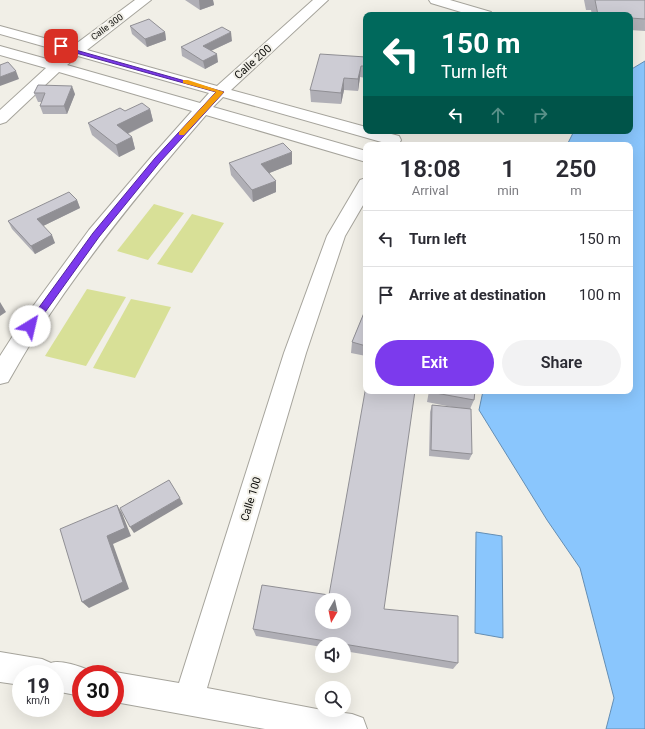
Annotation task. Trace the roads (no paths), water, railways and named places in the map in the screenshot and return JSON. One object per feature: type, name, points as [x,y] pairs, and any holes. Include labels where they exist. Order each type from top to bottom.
[{"type":"street","name":"Calle 300","points":[[0,119],[56,67],[144,0]]},
{"type":"street","name":"Calle 200","points":[[0,375],[30,326],[96,235],[158,160],[220,92],[321,0]]},
{"type":"street","points":[[436,0],[475,12]]},
{"type":"street","points":[[0,30],[363,131]]},
{"type":"street","points":[[0,50],[363,156]]},
{"type":"street","points":[[375,134],[394,139]]},
{"type":"street","name":"Calle 100","points":[[189,700],[295,353],[336,236],[363,189]]},
{"type":"street","points":[[0,666],[12,668]]},
{"type":"street","points":[[124,689],[189,700],[303,725],[352,729]]},
{"type":"water","points":[[645,61],[645,729],[606,729],[614,698],[580,568],[547,520],[479,410],[482,394],[633,394],[633,142],[568,142],[572,134],[633,134],[633,68]]},
{"type":"water","points":[[476,532],[502,536],[503,638],[475,633]]}]
